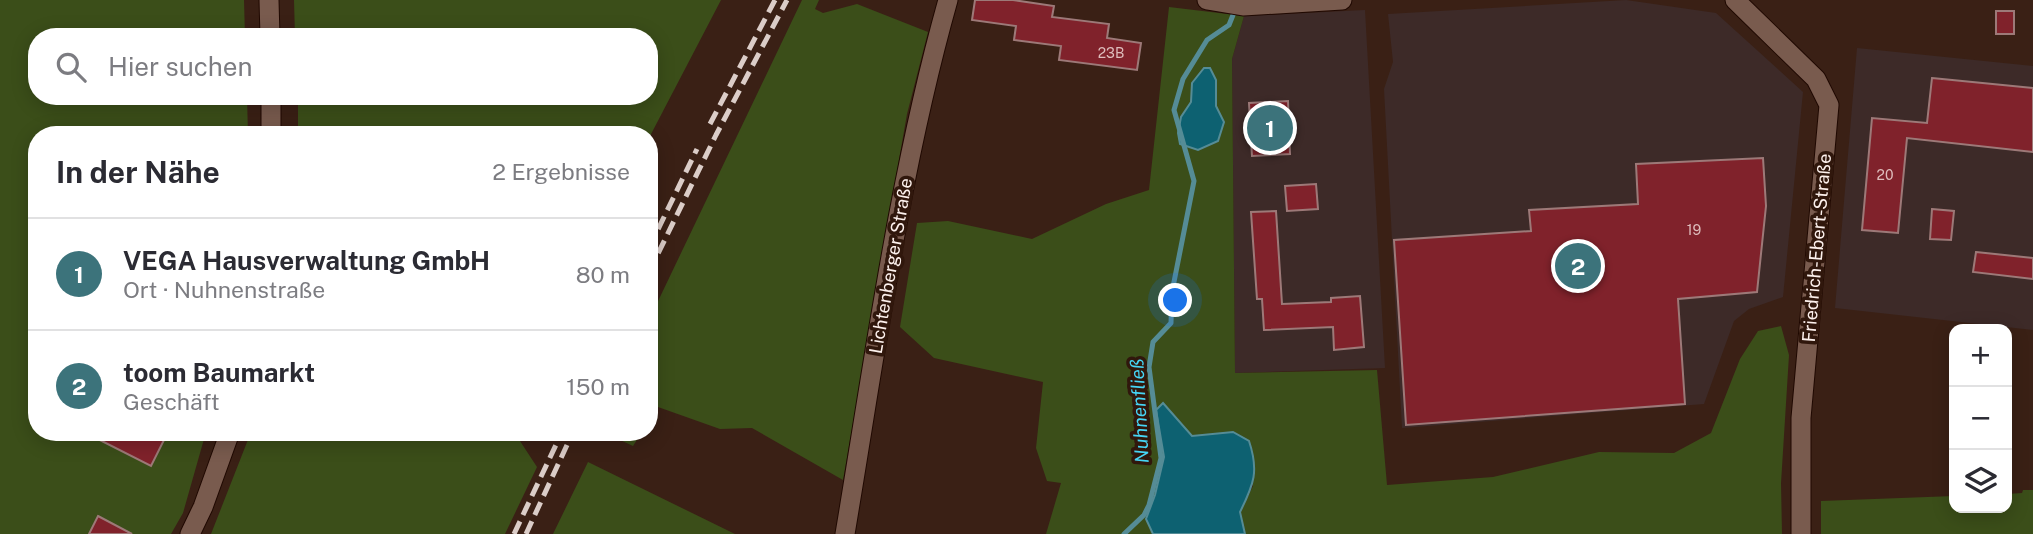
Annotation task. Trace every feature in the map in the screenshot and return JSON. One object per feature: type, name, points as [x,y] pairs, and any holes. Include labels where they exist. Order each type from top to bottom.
[{"type":"street","points":[[269,0],[270,28]]},
{"type":"street","name":"Lichtenberger Straße","points":[[845,534],[902,195],[927,73],[948,0]]},
{"type":"street","points":[[1207,0],[1242,6],[1342,0]]},
{"type":"street","name":"Friedrich-Ebert-Straße","points":[[1734,0],[1816,79],[1829,105],[1801,418],[1801,534]]},
{"type":"street","points":[[271,105],[271,126]]},
{"type":"street","points":[[190,534],[203,507],[227,441]]},
{"type":"shaded area","points":[[1626,0],[1716,13],[1803,92],[1783,297],[1749,309],[1734,321],[1704,404],[1402,428],[1384,89],[1393,62],[1388,14]]},
{"type":"shaded area","points":[[1365,10],[1385,368],[1235,373],[1232,59],[1244,16]]},
{"type":"shaded area","points":[[1857,48],[2033,66],[2033,330],[2012,328],[2012,324],[1979,324],[1835,308]]},
{"type":"green space","points":[[0,0],[244,0],[245,28],[28,28],[28,105],[247,105],[248,126],[28,126],[28,441],[203,441],[183,513],[171,534],[0,534]]},
{"type":"green space","points":[[294,0],[721,0],[655,126],[298,126],[298,105],[658,105],[658,28],[295,28]]},
{"type":"green space","points":[[802,0],[819,0],[815,9],[823,13],[857,4],[928,32],[907,114],[843,480],[752,428],[720,429],[658,407],[658,301]]},
{"type":"green space","points":[[1169,7],[1244,16],[1232,59],[1235,373],[1377,370],[1387,485],[1493,477],[1599,452],[1674,453],[1711,433],[1740,359],[1758,331],[1781,326],[1789,355],[1781,483],[1782,534],[1245,534],[1240,512],[1253,486],[1233,432],[1192,436],[1156,411],[1164,457],[1146,519],[1153,534],[1046,534],[1061,483],[1047,481],[1036,448],[1043,382],[934,358],[900,327],[917,223],[948,221],[1032,239],[1106,204],[1149,190]]},
{"type":"green space","points":[[247,441],[520,441],[537,467],[505,534],[211,534]]},
{"type":"green space","points":[[622,441],[636,441],[633,446]]},
{"type":"green space","points":[[588,462],[735,534],[553,534]]},
{"type":"green space","points":[[2023,490],[2033,490],[2033,534],[1821,534],[1821,501],[1949,496],[1949,513],[2012,513],[2012,494],[2022,493]]},
{"type":"water","points":[[1204,68],[1210,68],[1216,80],[1216,106],[1224,122],[1218,141],[1198,150],[1180,144],[1178,133],[1181,117],[1191,102],[1192,83]]},
{"type":"water","points":[[1163,403],[1192,436],[1233,432],[1249,441],[1254,461],[1254,477],[1240,512],[1245,534],[1153,534],[1146,519],[1164,457],[1156,410]]},
{"type":"building","points":[[975,0],[1013,0],[1054,6],[1052,17],[1109,24],[1107,38],[1141,43],[1137,70],[1059,60],[1061,46],[1014,40],[1016,26],[972,20]]},
{"type":"building","points":[[1996,11],[2014,11],[2014,34],[1996,34]]},
{"type":"building","points":[[1932,78],[2033,88],[2033,152],[1907,138],[1898,233],[1862,230],[1872,118],[1927,123]]},
{"type":"building","points":[[1288,101],[1290,154],[1252,156],[1249,103]]},
{"type":"building","points":[[1763,158],[1766,206],[1757,292],[1678,299],[1685,404],[1406,425],[1394,240],[1531,231],[1529,210],[1638,204],[1636,164]]},
{"type":"building","points":[[1316,184],[1318,209],[1287,211],[1285,186]]},
{"type":"building","points":[[1932,209],[1954,211],[1951,240],[1930,239]]},
{"type":"building","points":[[1276,211],[1282,304],[1331,302],[1331,298],[1360,296],[1364,347],[1334,350],[1333,327],[1264,330],[1262,299],[1257,299],[1251,212]]},
{"type":"building","points":[[1976,252],[2033,258],[2033,279],[1973,272]]},
{"type":"building","points":[[102,441],[164,441],[151,466]]},
{"type":"building","points":[[98,516],[132,534],[89,534]]},
{"type":"waterway","name":"Nuhnenfließ","points":[[1124,534],[1144,515],[1149,505],[1161,458],[1149,367],[1153,342],[1171,323],[1172,292],[1194,181],[1174,110],[1183,79],[1207,40],[1229,25],[1233,15]]},
{"type":"railway","points":[[710,124],[775,0]]},
{"type":"railway","points":[[658,254],[787,0]]},
{"type":"railway","points":[[658,229],[697,149]]},
{"type":"railway","points":[[514,534],[558,441]]},
{"type":"railway","points":[[526,534],[569,441]]},
{"type":"place","name":"VEGA Hausverwaltung GmbH","points":[[1270,128]]},
{"type":"place","name":"toom Baumarkt","points":[[1578,266]]}]
